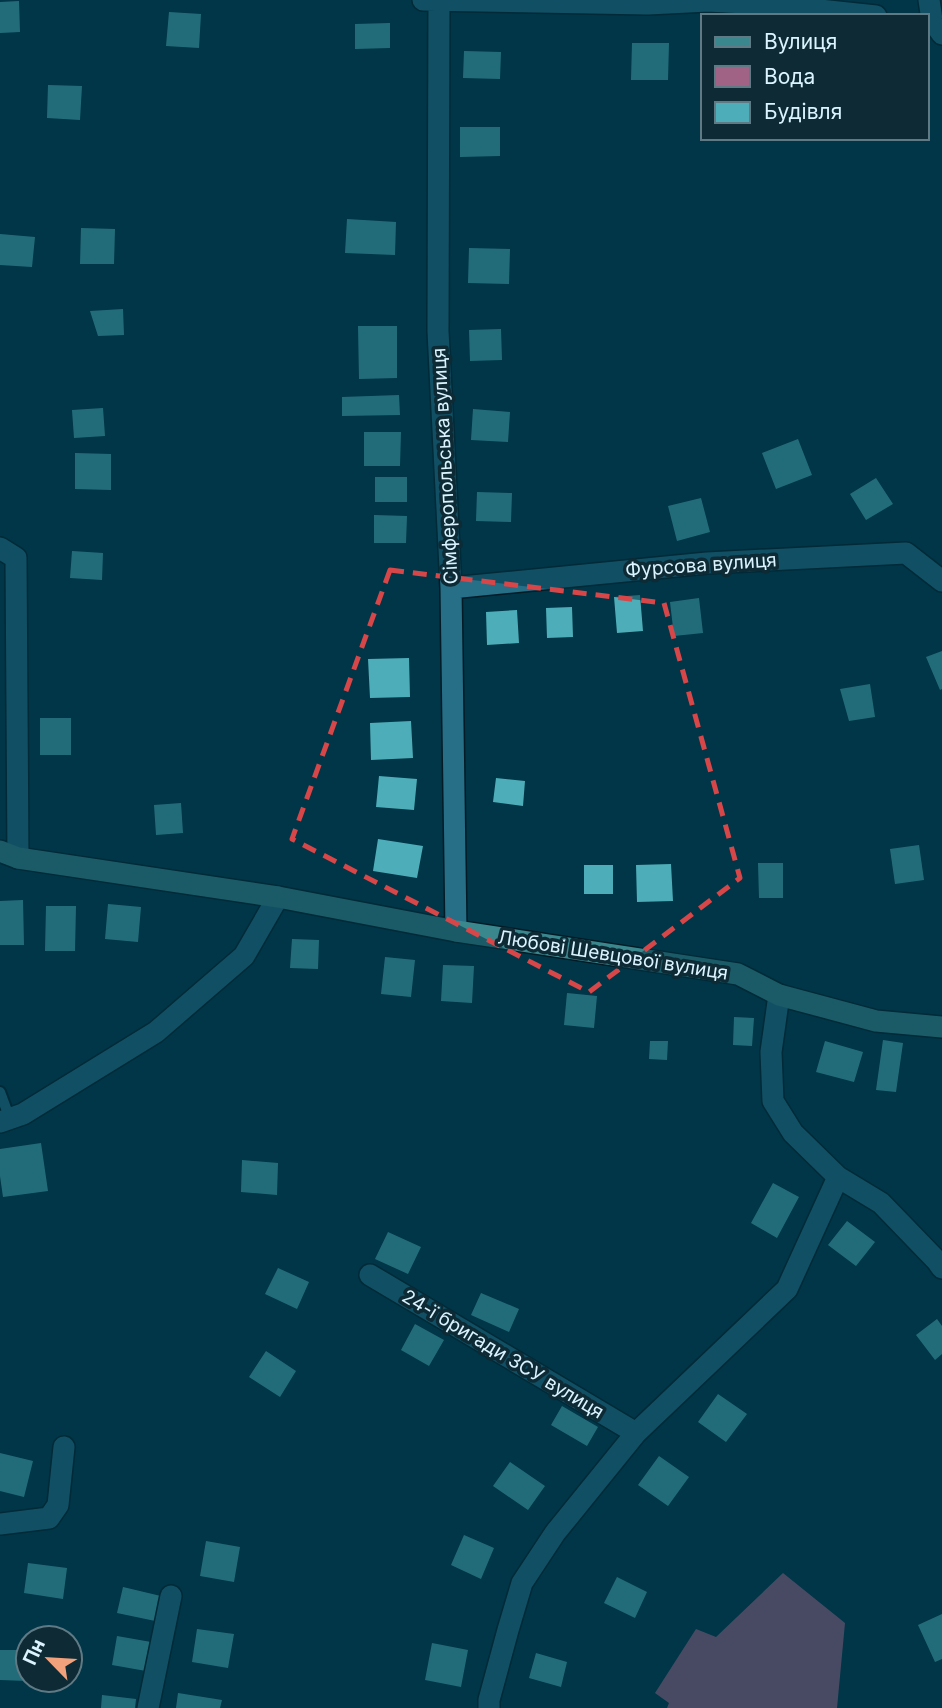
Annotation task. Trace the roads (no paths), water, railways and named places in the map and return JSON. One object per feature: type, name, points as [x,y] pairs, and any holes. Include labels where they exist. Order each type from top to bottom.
[{"type":"street","name":"Сімферопольська вулиця","points":[[456,931],[451,588],[438,331],[431,1],[708,1],[857,14]]},
{"type":"street","points":[[0,548],[16,558],[9,854]]},
{"type":"street","name":"Фурсова вулиця","points":[[451,588],[707,563],[906,553],[942,581]]},
{"type":"street","name":"Любові Шевцової вулиця","points":[[9,854],[278,897],[456,931],[738,974],[779,995],[876,1021],[942,1027]]},
{"type":"street","points":[[5,1120],[23,1114],[156,1032],[243,956],[278,897]]},
{"type":"street","points":[[779,995],[771,1052],[774,1101],[793,1133],[838,1177],[881,1203],[941,1264]]},
{"type":"street","points":[[489,1708],[522,1583],[555,1533],[636,1433],[787,1289],[838,1177]]},
{"type":"street","name":"24-ї бригади ЗСУ вулиця","points":[[370,1275],[636,1433]]},
{"type":"street","points":[[0,1524],[49,1518],[58,1505],[64,1447]]},
{"type":"street","points":[[148,1708],[171,1596]]},
{"type":"lane","points":[[0,1092],[5,1120]]},
{"type":"water","points":[[783,1573],[845,1623],[837,1708],[667,1708],[669,1703],[655,1693],[696,1629],[716,1637]]}]
